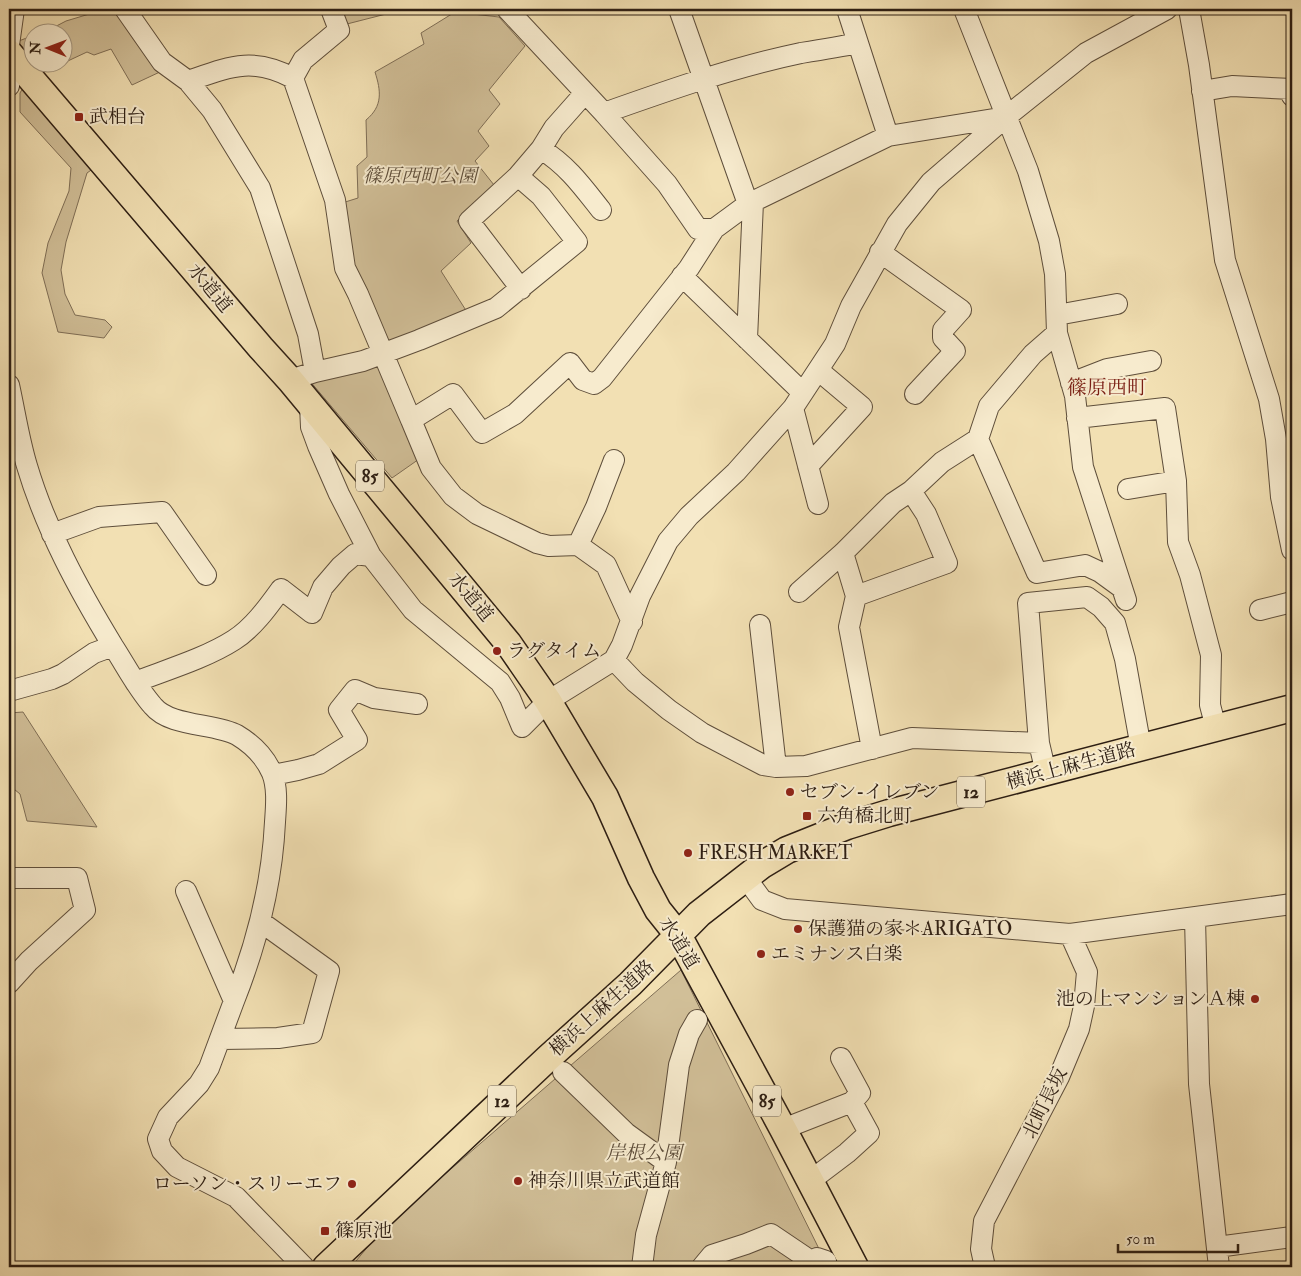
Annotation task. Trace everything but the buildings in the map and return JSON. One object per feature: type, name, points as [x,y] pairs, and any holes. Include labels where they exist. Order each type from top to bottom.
[{"type":"main road","name":"水道道","points":[[10,51],[290,380],[508,643],[548,701],[605,797],[641,878],[658,910],[678,935],[783,1129],[854,1267]]},
{"type":"main road","name":"横浜上麻生道路","points":[[326,1267],[548,1058],[630,984],[699,914],[762,865],[788,850],[847,826],[1292,708]]},
{"type":"street","points":[[9,86],[14,9]]},
{"type":"street","points":[[293,78],[303,60],[339,30],[331,9]]},
{"type":"street","points":[[507,9],[604,113],[666,184],[698,229],[714,229]]},
{"type":"street","points":[[679,9],[750,203],[747,339]]},
{"type":"street","points":[[846,9],[888,136]]},
{"type":"street","points":[[964,9],[1028,171],[1050,242],[1055,274],[1057,324],[1075,396],[1083,467],[1124,594],[1100,572],[1085,565],[1037,573],[978,439]]},
{"type":"street","points":[[310,405],[311,426],[318,446],[339,494],[370,556],[413,610],[500,682],[510,698],[522,727],[548,701],[614,660],[632,622],[640,596],[668,541],[689,516],[736,472],[798,400],[835,344],[851,306],[897,224],[931,182],[1006,117],[1086,53],[1167,9]]},
{"type":"street","points":[[1189,9],[1225,260],[1269,399],[1276,440],[1281,498],[1292,550]]},
{"type":"street","points":[[132,10],[162,62],[188,81],[212,110],[260,188],[308,334],[315,372]]},
{"type":"street","points":[[604,113],[704,79],[801,54],[858,44]]},
{"type":"street","points":[[188,81],[229,66],[252,64],[277,69],[293,78],[335,200],[345,268],[431,468],[453,496],[476,514],[537,543],[549,546],[578,545],[606,565],[632,622]]},
{"type":"street","points":[[1202,91],[1232,86],[1292,88],[1292,96]]},
{"type":"street","points":[[521,289],[470,221],[518,176],[542,149],[554,128],[585,93]]},
{"type":"street","points":[[411,420],[453,394],[482,433],[515,414],[570,363],[583,380],[594,384],[602,378],[682,276],[714,229],[750,203],[888,136],[1006,117]]},
{"type":"street","points":[[542,149],[558,159],[572,173],[601,210]]},
{"type":"street","points":[[290,380],[363,361],[496,308],[577,242],[541,196],[518,176]]},
{"type":"street","points":[[880,252],[961,310],[943,330],[942,338],[955,351],[915,394]]},
{"type":"street","points":[[682,276],[747,339],[798,400],[808,466],[818,504]]},
{"type":"street","points":[[799,592],[843,553],[893,503],[911,491],[942,462],[978,439],[989,406],[1057,324],[1117,304]]},
{"type":"street","points":[[1071,383],[1107,369],[1151,361]]},
{"type":"street","points":[[808,466],[862,407],[818,370]]},
{"type":"street","points":[[9,385],[27,466],[52,534],[96,618],[142,694],[157,711],[183,721],[234,734],[249,743],[263,757],[273,774],[277,800],[274,848],[270,881],[261,922],[209,1068],[199,1084],[168,1117],[158,1139],[162,1150],[177,1168],[236,1197],[304,1267]]},
{"type":"street","points":[[1077,418],[1165,408],[1176,481],[1178,542],[1190,575],[1211,655],[1210,705],[1216,728]]},
{"type":"street","points":[[578,545],[596,507],[614,460]]},
{"type":"street","points":[[1128,489],[1176,481]]},
{"type":"street","points":[[856,596],[947,563],[926,514],[911,491]]},
{"type":"street","points":[[52,534],[99,517],[162,512],[206,575]]},
{"type":"street","points":[[843,553],[856,596],[849,626],[872,749]]},
{"type":"street","points":[[135,682],[211,652],[234,640],[249,628],[281,589],[312,613],[323,587],[341,566],[355,554],[370,556]]},
{"type":"street","points":[[1046,773],[1039,743],[1028,603],[1087,598],[1101,607],[1115,623],[1125,659],[1141,748]]},
{"type":"street","points":[[1260,610],[1292,602]]},
{"type":"street","points":[[760,625],[766,770]]},
{"type":"street","points":[[9,691],[63,674],[94,653],[113,646]]},
{"type":"street","points":[[614,660],[635,682],[669,710],[702,733],[766,770],[806,766],[912,738],[1039,743]]},
{"type":"street","points":[[273,774],[320,764],[357,740],[339,710],[355,690],[374,698],[417,704]]},
{"type":"street","points":[[9,878],[77,878],[85,910],[29,961],[9,983]]},
{"type":"street","points":[[746,878],[762,900],[785,909],[1070,934],[1292,904]]},
{"type":"street","points":[[186,891],[234,1001]]},
{"type":"street","points":[[1195,918],[1199,1084],[1219,1267]]},
{"type":"street","points":[[220,1039],[278,1038],[312,1033],[329,971],[261,922]]},
{"type":"street","name":"北町長坂","points":[[985,1267],[981,1249],[984,1222],[1059,1077],[1079,1030],[1084,1006],[1087,972],[1070,934]]},
{"type":"street","points":[[642,1267],[646,1236],[666,1162],[679,1064],[689,1034],[697,1020]]},
{"type":"street","points":[[783,1129],[852,1102],[860,1093],[841,1058]]},
{"type":"street","points":[[563,1072],[626,1133],[666,1162]]},
{"type":"street","points":[[810,1181],[847,1153],[869,1133],[852,1102]]},
{"type":"street","points":[[702,1267],[712,1255],[771,1234],[810,1261],[817,1258],[826,1261]]},
{"type":"street","points":[[1217,1247],[1292,1237]]},
{"type":"green space","points":[[106,9],[120,9],[162,71],[132,85],[111,49],[94,55],[87,52],[72,59],[72,22],[64,22]]},
{"type":"green space","points":[[336,9],[391,9],[390,13],[343,25]]},
{"type":"green space","name":"篠原西町公園","points":[[455,12],[499,17],[525,46],[489,90],[500,104],[478,131],[489,146],[475,161],[494,185],[457,221],[471,243],[441,271],[467,312],[386,346],[352,266],[342,203],[358,198],[357,166],[367,157],[366,120],[372,115],[379,98],[379,86],[375,72],[424,44],[421,33]]},
{"type":"green space","points":[[22,40],[22,50],[16,42]]},
{"type":"green space","points":[[24,86],[94,168],[87,173],[66,242],[61,270],[65,294],[75,315],[105,320],[112,327],[104,338],[58,332],[42,273],[48,243],[69,191],[71,168],[20,112],[20,93]]},
{"type":"green space","points":[[380,361],[422,457],[392,478],[309,380]]},
{"type":"green space","points":[[23,712],[97,827],[27,821],[20,794],[9,785],[9,713]]},
{"type":"green space","name":"岸根公園","points":[[681,970],[828,1267],[351,1267],[385,1226]]},
{"type":"place","name":"武相台","points":[[79,117]]},
{"type":"place","name":"ラグタイム","points":[[497,651]]},
{"type":"place","name":"セブン-イレブン","points":[[790,792]]},
{"type":"place","name":"六角橋北町","points":[[807,816]]},
{"type":"place","name":"FRESH MARKET","points":[[688,853]]},
{"type":"place","name":"保護猫の家＊ARIGATO","points":[[798,929]]},
{"type":"place","name":"エミナンス白楽","points":[[761,954]]},
{"type":"place","name":"池の上マンションＡ棟","points":[[1255,999]]},
{"type":"place","name":"神奈川県立武道館","points":[[518,1181]]},
{"type":"place","name":"ローソン・スリーエフ","points":[[352,1184]]},
{"type":"place","name":"篠原池","points":[[325,1231]]},
{"type":"district","name":"篠原西町","points":[[1107,387]]}]
